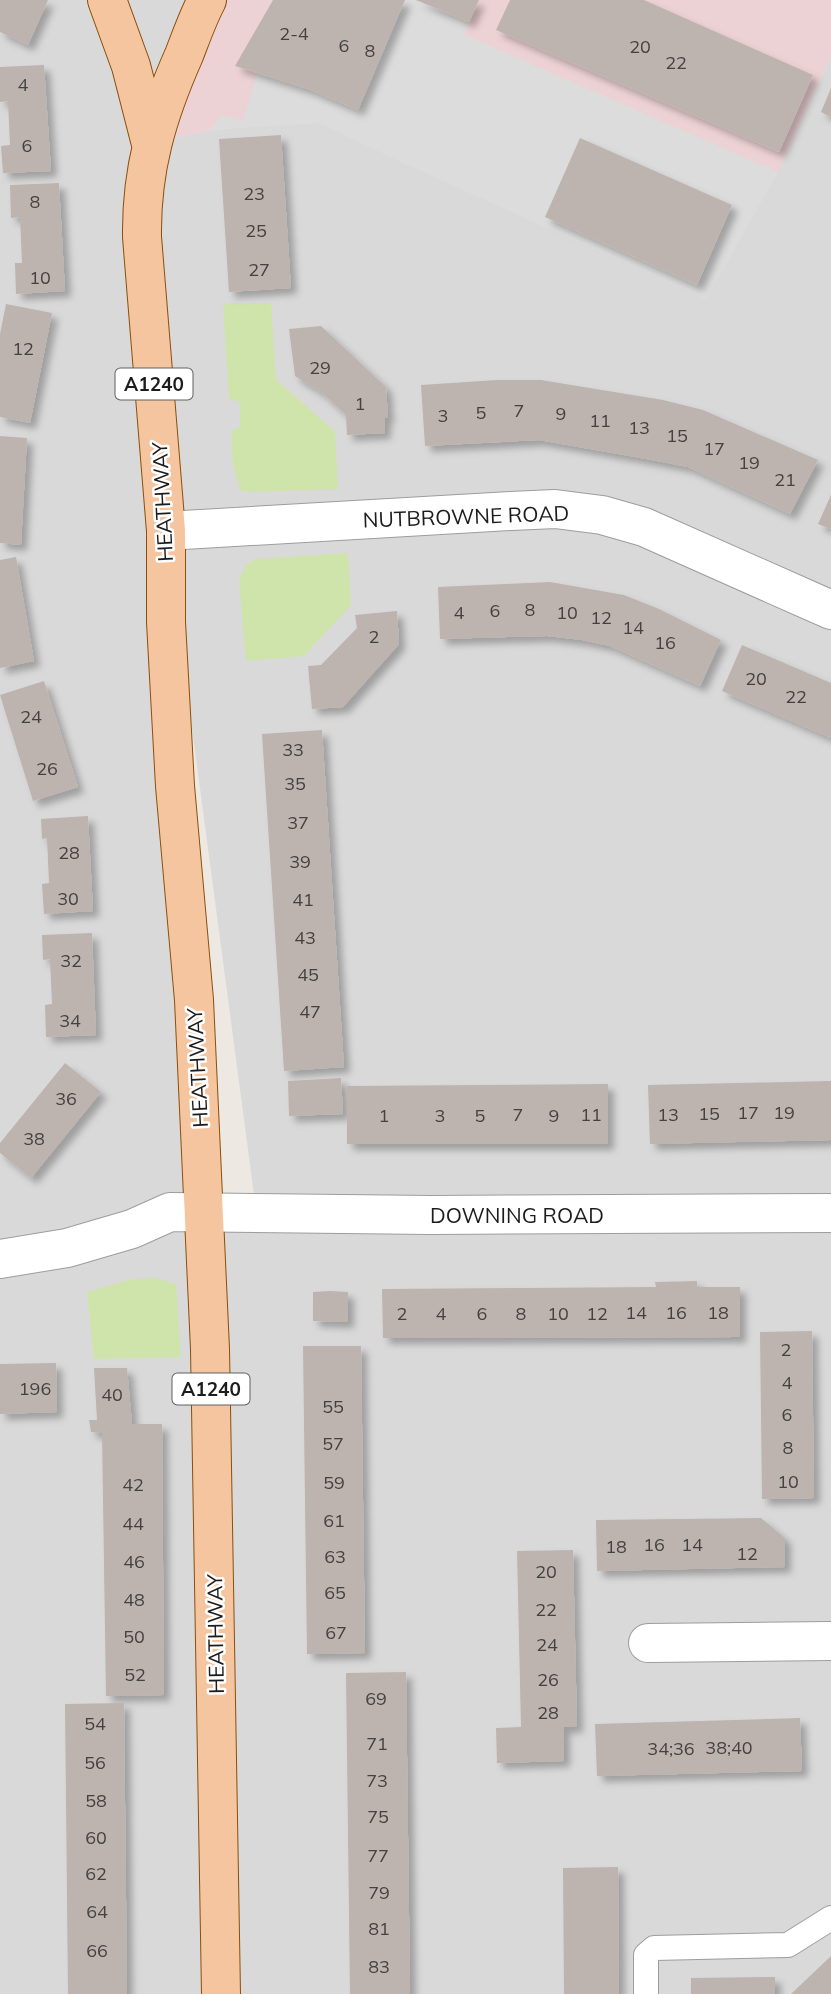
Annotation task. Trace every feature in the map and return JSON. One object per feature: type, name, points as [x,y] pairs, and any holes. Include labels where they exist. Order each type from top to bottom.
[{"type":"main road","name":"HEATHWAY","points":[[107,0],[131,66],[151,144]]},
{"type":"main road","name":"HEATHWAY","points":[[206,1],[168,93],[151,144],[141,203],[166,531],[166,622],[175,786],[194,1000],[210,1349],[220,1994]]},
{"type":"street","name":"NUTBROWNE ROAD","points":[[166,531],[555,509],[590,513],[644,527],[831,610]]},
{"type":"street","name":"DOWNING ROAD","points":[[0,1259],[68,1248],[132,1229],[170,1212],[444,1215],[831,1213]]},
{"type":"street","points":[[648,1643],[831,1641]]},
{"type":"lane","points":[[646,1994],[646,1955],[654,1948],[788,1945],[831,1918]]},
{"type":"shaded area","points":[[0,0],[203,0],[152,143],[210,130],[319,122],[406,164],[464,35],[778,171],[831,56],[831,1207],[255,1202],[167,540],[204,1213],[831,1213],[831,1994],[0,1994]]},
{"type":"shaded area","points":[[207,0],[831,0],[831,56],[778,172],[464,35],[406,164],[319,122],[210,130],[151,144]]},
{"type":"shaded area","points":[[405,0],[416,0],[469,22],[464,35],[778,172],[706,300],[319,123],[210,130],[221,115],[243,121],[257,73],[311,90],[358,110]]},
{"type":"green space","points":[[223,303],[271,303],[276,380],[335,431],[338,489],[240,490],[233,464],[231,431],[240,427],[240,402],[229,399]]},
{"type":"green space","points":[[348,553],[351,605],[304,656],[246,661],[239,582],[247,565],[257,559]]},
{"type":"green space","points":[[156,1278],[176,1284],[181,1357],[94,1359],[87,1292],[132,1279]]},
{"type":"building","points":[[0,0],[48,0],[28,45],[0,32]]},
{"type":"building","points":[[273,0],[405,0],[358,110],[311,90],[235,66]]},
{"type":"building","points":[[416,0],[479,0],[469,22]]},
{"type":"building","points":[[510,0],[644,0],[813,75],[779,152],[496,30]]},
{"type":"building","points":[[44,65],[51,171],[3,173],[1,146],[10,145],[8,101],[0,102],[0,67]]},
{"type":"building","points":[[831,88],[831,117],[821,112]]},
{"type":"building","points":[[281,135],[291,288],[229,292],[219,139]]},
{"type":"building","points":[[580,138],[732,205],[697,285],[545,217]]},
{"type":"building","points":[[59,183],[65,291],[16,294],[15,263],[22,263],[20,217],[11,218],[10,185]]},
{"type":"building","points":[[6,304],[52,313],[30,423],[0,417],[0,334]]},
{"type":"building","points":[[321,326],[386,387],[388,418],[385,418],[385,433],[347,435],[346,415],[321,392],[295,376],[289,329]]},
{"type":"building","points":[[541,380],[663,400],[703,410],[818,460],[790,514],[688,467],[652,460],[539,440],[425,446],[421,385]]},
{"type":"building","points":[[0,436],[27,438],[21,545],[0,543]]},
{"type":"building","points":[[831,495],[831,529],[818,524]]},
{"type":"building","points":[[16,557],[34,661],[0,668],[0,560]]},
{"type":"building","points":[[550,582],[624,595],[721,640],[700,686],[610,646],[582,640],[547,636],[440,639],[438,587]]},
{"type":"building","points":[[397,611],[399,644],[343,707],[312,709],[308,666],[321,665],[357,628],[355,615]]},
{"type":"building","points":[[742,645],[831,683],[831,738],[722,691]]},
{"type":"building","points":[[44,681],[78,787],[33,801],[0,695]]},
{"type":"building","points":[[322,730],[344,1067],[284,1071],[262,734]]},
{"type":"building","points":[[88,816],[93,911],[44,914],[42,884],[49,883],[47,838],[42,839],[41,819]]},
{"type":"building","points":[[92,933],[96,1035],[46,1037],[45,1005],[52,1004],[50,959],[43,960],[42,935]]},
{"type":"building","points":[[65,1063],[101,1092],[31,1178],[0,1153],[0,1143]]},
{"type":"building","points":[[341,1078],[343,1114],[289,1116],[288,1081]]},
{"type":"building","points":[[831,1081],[831,1140],[650,1144],[648,1085]]},
{"type":"building","points":[[608,1084],[608,1144],[347,1144],[347,1086]]},
{"type":"building","points":[[697,1281],[697,1287],[740,1287],[740,1337],[383,1338],[382,1289],[656,1287],[655,1282]]},
{"type":"building","points":[[313,1292],[348,1292],[348,1322],[313,1321]]},
{"type":"building","points":[[812,1331],[814,1498],[762,1499],[760,1332]]},
{"type":"building","points":[[303,1346],[361,1346],[365,1653],[307,1654]]},
{"type":"building","points":[[56,1363],[57,1412],[0,1414],[0,1364]]},
{"type":"building","points":[[94,1368],[127,1368],[132,1424],[162,1424],[164,1695],[106,1696],[102,1433],[91,1432],[89,1420],[97,1420]]},
{"type":"building","points":[[761,1518],[785,1538],[785,1567],[597,1571],[596,1520]]},
{"type":"building","points":[[573,1550],[577,1727],[564,1727],[564,1761],[497,1763],[496,1728],[521,1727],[517,1551]]},
{"type":"building","points":[[406,1672],[410,1994],[350,1994],[346,1673]]},
{"type":"building","points":[[124,1703],[127,1994],[68,1994],[65,1704]]},
{"type":"building","points":[[800,1718],[802,1771],[597,1776],[595,1724]]},
{"type":"building","points":[[618,1867],[619,1994],[564,1994],[563,1868]]},
{"type":"building","points":[[831,1956],[831,1994],[791,1994]]},
{"type":"building","points":[[775,1977],[775,1994],[691,1994],[691,1978]]}]
